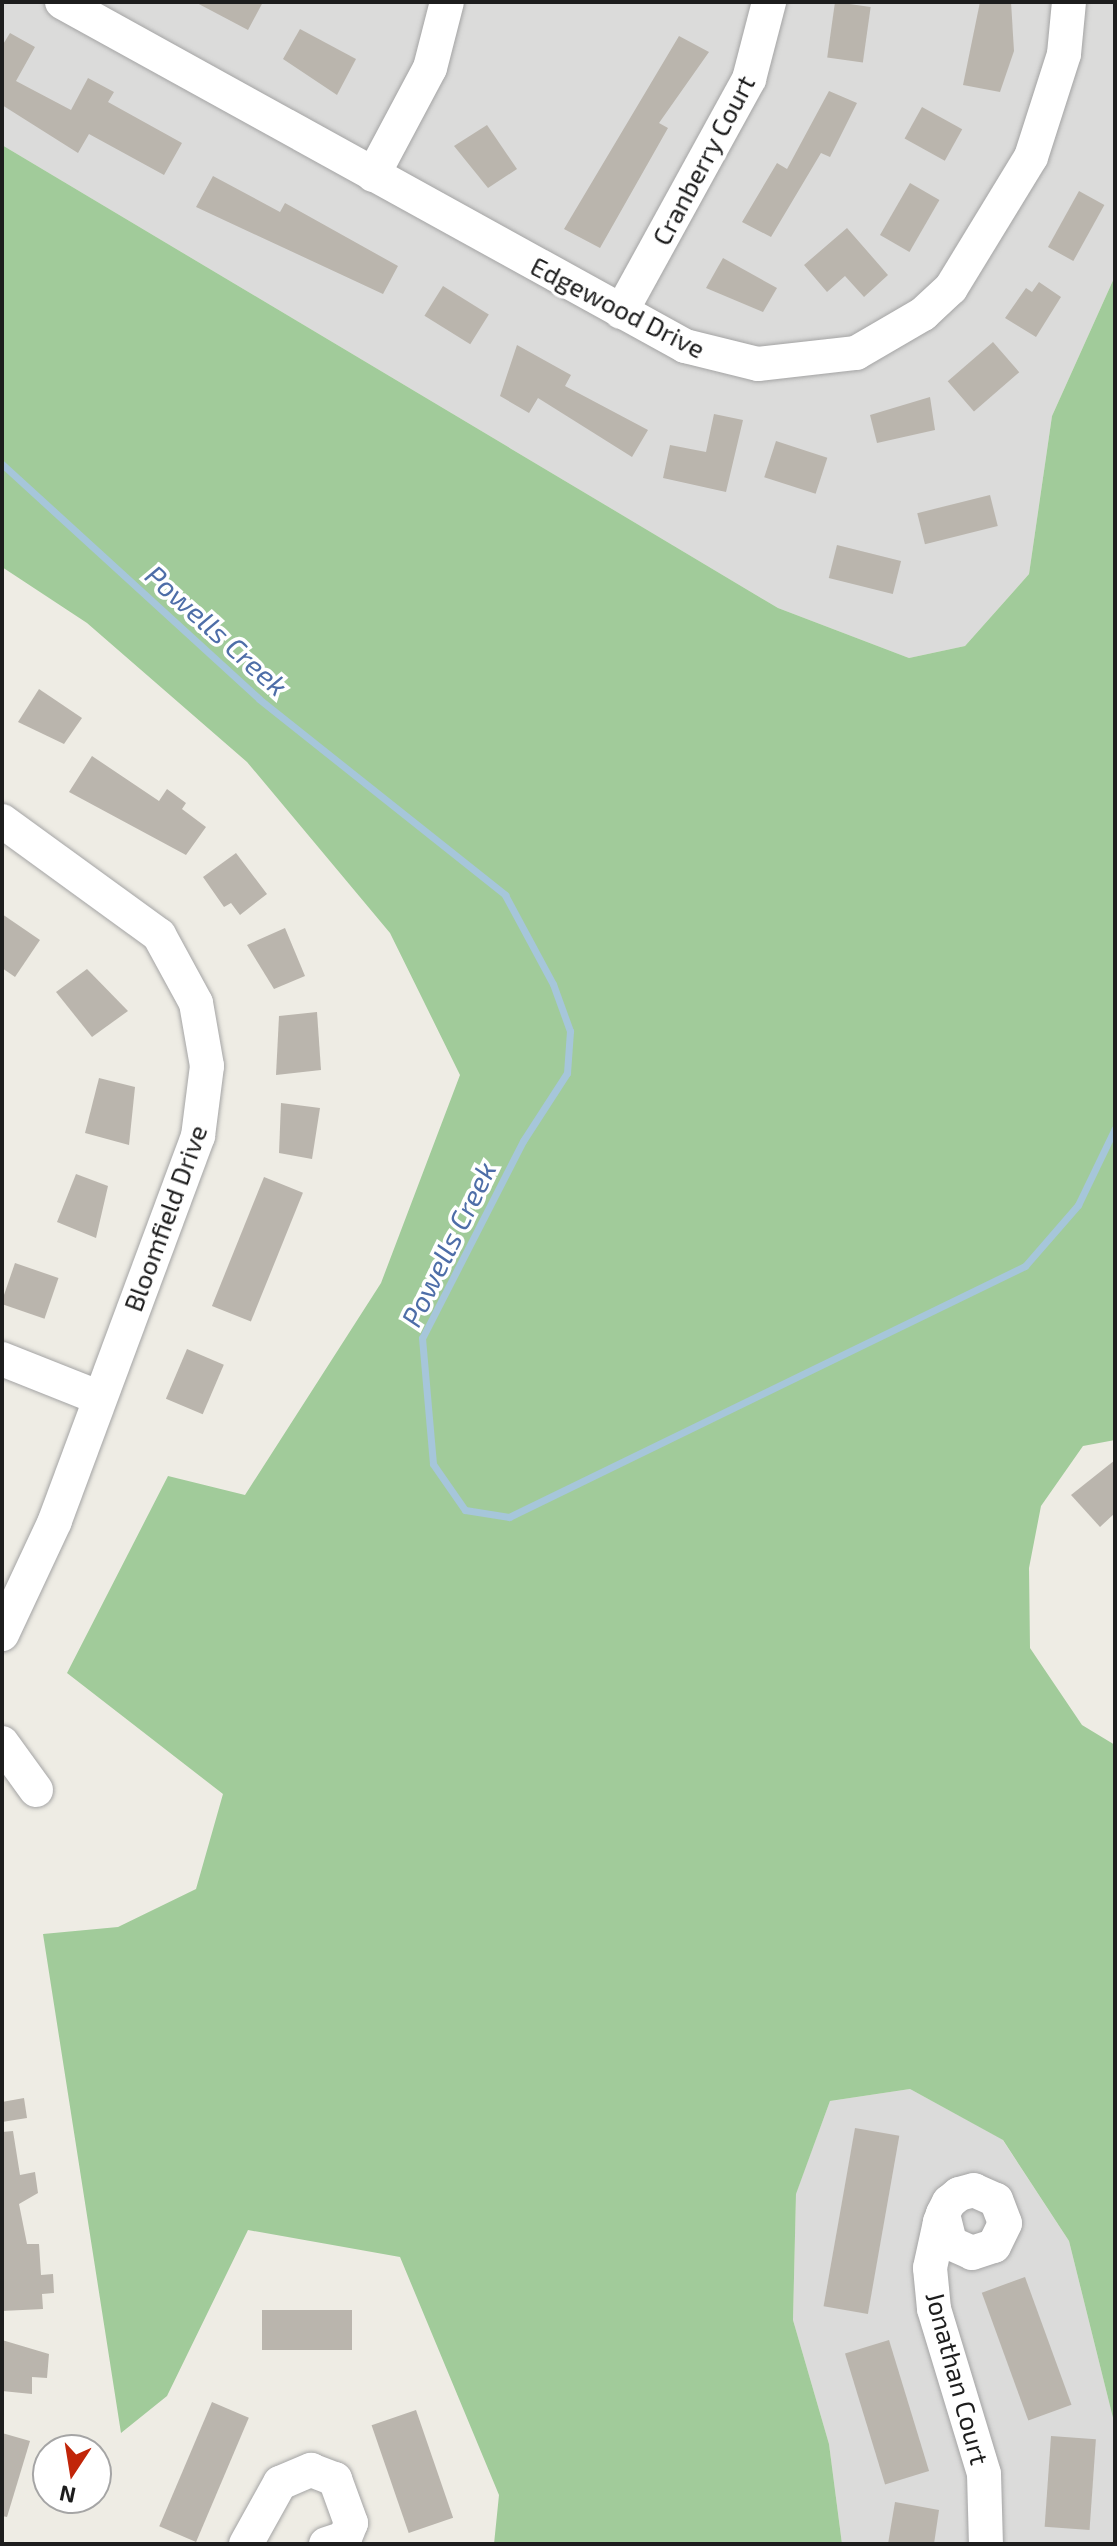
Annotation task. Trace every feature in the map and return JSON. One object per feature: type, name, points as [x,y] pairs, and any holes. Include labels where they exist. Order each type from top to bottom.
[{"type":"street","name":"Edgewood Drive","points":[[62,2],[685,346],[758,364],[856,353],[923,314],[970,264],[1031,157],[1064,54],[1069,2]]},
{"type":"street","points":[[373,175],[430,68],[447,2]]},
{"type":"street","name":"Cranberry Court","points":[[621,312],[749,79],[769,2]]},
{"type":"street","name":"Bloomfield Drive","points":[[2,821],[144,919],[182,970],[204,1037],[198,1136],[100,1398],[2,1634]]},
{"type":"street","points":[[2,1359],[100,1398]]},
{"type":"street","points":[[2,1743],[36,1790]]},
{"type":"street","name":"Jonathan Court","points":[[943,2214],[930,2268],[934,2309],[984,2474],[986,2544]]},
{"type":"street","points":[[246,2544],[280,2483],[311,2470],[335,2479],[351,2523],[345,2538],[326,2544]]},
{"type":"shaded area","points":[[2,2],[1115,2],[1115,276],[1052,416],[1029,574],[965,646],[909,658],[778,608],[2,145]]},
{"type":"shaded area","points":[[910,2089],[1002,2139],[1069,2241],[1115,2426],[1115,2544],[842,2544],[829,2444],[793,2320],[796,2193],[830,2101]]},
{"type":"green space","points":[[2,145],[778,608],[909,658],[965,646],[1029,574],[1052,416],[1115,276],[1115,1440],[1083,1446],[1041,1506],[1029,1568],[1030,1648],[1082,1725],[1115,1745],[1115,2426],[1069,2241],[1003,2140],[910,2089],[830,2101],[796,2194],[793,2320],[829,2444],[842,2544],[494,2544],[499,2495],[400,2257],[248,2230],[167,2396],[121,2433],[43,1934],[118,1927],[196,1889],[223,1794],[67,1673],[168,1476],[245,1495],[381,1283],[460,1075],[390,933],[247,762],[87,623],[2,567]]},
{"type":"building","points":[[195,2],[263,2],[248,30]]},
{"type":"building","points":[[835,2],[871,7],[863,62],[827,57]]},
{"type":"building","points":[[980,2],[1011,2],[1014,51],[1000,92],[963,85]]},
{"type":"building","points":[[300,29],[356,59],[337,95],[283,59]]},
{"type":"building","points":[[10,33],[35,47],[16,81],[71,110],[88,78],[114,92],[108,102],[182,143],[164,175],[89,134],[78,153],[2,105],[2,46]]},
{"type":"building","points":[[679,36],[709,52],[659,123],[668,128],[600,248],[564,229]]},
{"type":"building","points":[[829,91],[857,103],[830,157],[821,153],[771,237],[742,222],[777,163],[787,169]]},
{"type":"building","points":[[922,107],[962,129],[945,161],[905,138]]},
{"type":"building","points":[[487,125],[517,169],[488,188],[454,146]]},
{"type":"building","points":[[213,176],[280,212],[285,203],[398,266],[383,294],[196,207]]},
{"type":"building","points":[[910,183],[939,200],[909,252],[880,235]]},
{"type":"building","points":[[1079,191],[1104,205],[1073,261],[1048,247]]},
{"type":"building","points":[[847,228],[888,275],[864,297],[845,276],[827,292],[804,265]]},
{"type":"building","points":[[723,258],[777,288],[763,312],[706,288]]},
{"type":"building","points":[[1039,282],[1061,297],[1036,337],[1005,318],[1026,288],[1032,292]]},
{"type":"building","points":[[443,286],[489,315],[470,344],[424,316]]},
{"type":"building","points":[[993,342],[1019,372],[974,412],[948,381]]},
{"type":"building","points":[[517,345],[571,375],[565,386],[648,430],[632,457],[538,398],[529,413],[500,396]]},
{"type":"building","points":[[930,397],[935,430],[877,443],[870,415]]},
{"type":"building","points":[[714,414],[743,420],[726,492],[663,478],[670,445],[706,452]]},
{"type":"building","points":[[776,441],[827,458],[816,494],[764,477]]},
{"type":"building","points":[[990,495],[998,526],[925,544],[917,513]]},
{"type":"building","points":[[837,545],[901,561],[893,594],[829,578]]},
{"type":"building","points":[[39,689],[82,718],[64,744],[18,722]]},
{"type":"building","points":[[92,756],[159,801],[167,789],[186,803],[182,809],[206,827],[186,855],[69,792]]},
{"type":"building","points":[[236,853],[267,894],[240,915],[231,903],[224,907],[203,877]]},
{"type":"building","points":[[2,914],[40,940],[15,977],[2,968]]},
{"type":"building","points":[[285,928],[305,976],[274,989],[247,945]]},
{"type":"building","points":[[87,969],[128,1011],[92,1037],[56,992]]},
{"type":"building","points":[[317,1012],[321,1070],[276,1075],[279,1016]]},
{"type":"building","points":[[99,1078],[135,1087],[129,1145],[85,1133]]},
{"type":"building","points":[[281,1103],[320,1108],[312,1159],[279,1153]]},
{"type":"building","points":[[76,1174],[108,1186],[96,1238],[57,1222]]},
{"type":"building","points":[[264,1177],[303,1193],[251,1322],[212,1306]]},
{"type":"building","points":[[15,1263],[58,1278],[44,1319],[2,1304]]},
{"type":"building","points":[[187,1349],[224,1365],[203,1414],[166,1399]]},
{"type":"building","points":[[1115,1460],[1115,1513],[1100,1527],[1071,1495]]},
{"type":"building","points":[[24,2098],[27,2118],[2,2122],[2,2102]]},
{"type":"building","points":[[855,2128],[899,2136],[868,2314],[824,2306]]},
{"type":"building","points":[[13,2131],[20,2175],[35,2172],[38,2193],[19,2204],[27,2244],[39,2244],[41,2275],[53,2274],[54,2293],[42,2294],[43,2309],[2,2311],[2,2132]]},
{"type":"building","points":[[1025,2277],[1072,2405],[1028,2421],[982,2293]]},
{"type":"building","points":[[262,2310],[352,2310],[352,2350],[262,2350]]},
{"type":"building","points":[[2,2340],[49,2354],[47,2378],[32,2377],[32,2394],[2,2391]]},
{"type":"building","points":[[889,2340],[929,2471],[885,2484],[845,2353]]},
{"type":"building","points":[[212,2402],[249,2418],[196,2542],[159,2526]]},
{"type":"building","points":[[416,2410],[453,2518],[409,2533],[372,2425]]},
{"type":"building","points":[[2,2433],[30,2441],[7,2517],[2,2516]]},
{"type":"building","points":[[1051,2436],[1096,2439],[1090,2530],[1045,2527]]},
{"type":"building","points":[[895,2502],[939,2510],[934,2544],[888,2544]]},
{"type":"waterway","name":"Powells Creek","points":[[2,464],[259,699],[505,895],[553,984],[570,1031],[567,1073],[523,1141],[422,1338],[433,1464],[465,1510],[509,1517],[1025,1266],[1078,1205],[1115,1128]]}]
